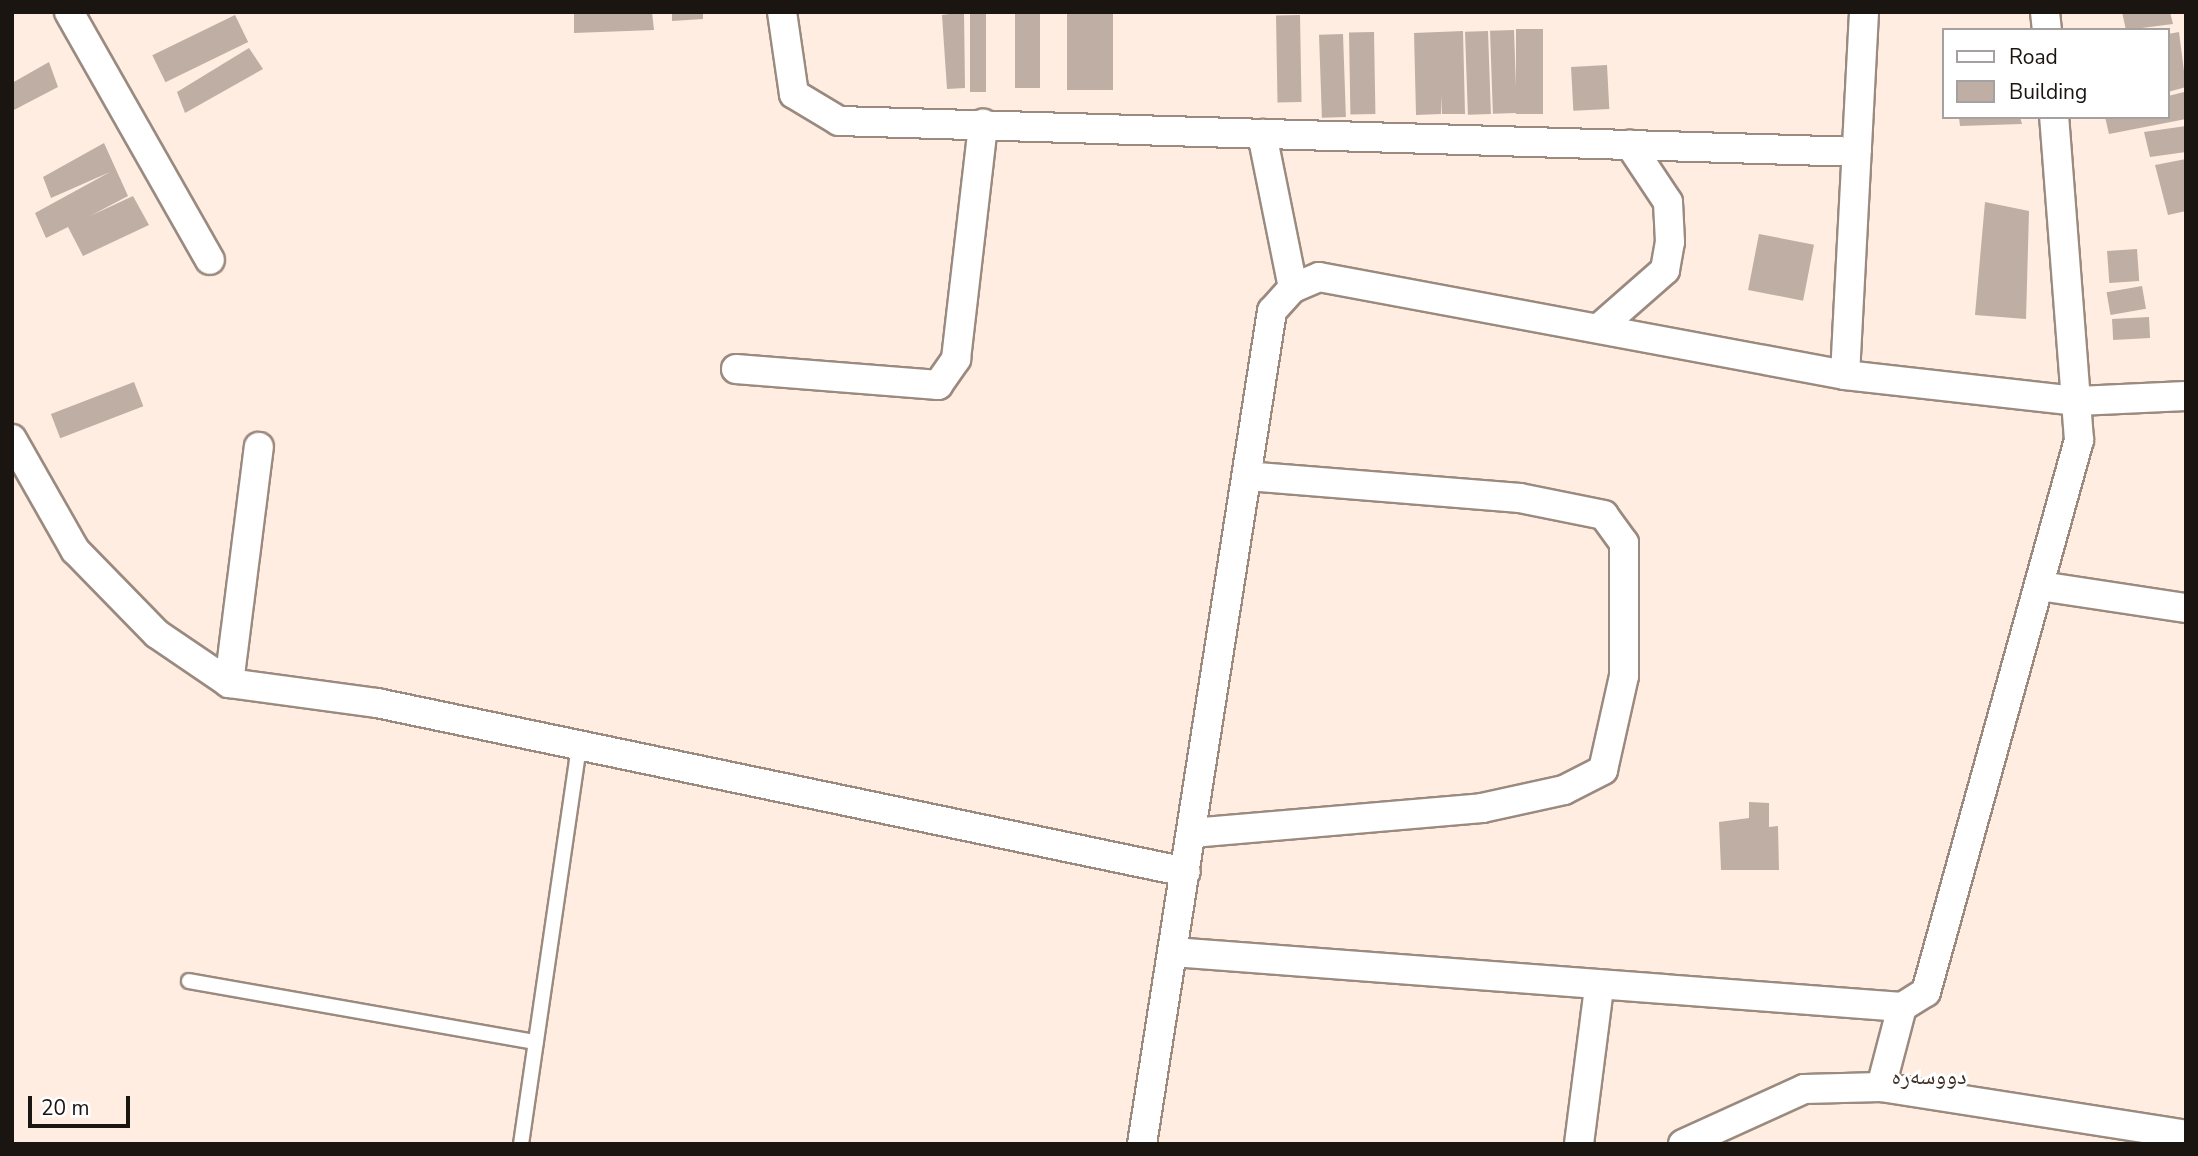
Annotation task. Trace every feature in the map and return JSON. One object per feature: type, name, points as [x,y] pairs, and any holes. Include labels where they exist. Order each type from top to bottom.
[{"type":"street","points":[[69,12],[210,260]]},
{"type":"street","points":[[782,12],[794,94],[839,121],[1857,152]]},
{"type":"street","points":[[1845,375],[1864,12]]},
{"type":"street","points":[[1173,952],[1902,1007],[1926,992],[2079,440],[2054,119]]},
{"type":"street","points":[[736,369],[938,385],[956,359],[984,124]]},
{"type":"street","points":[[1262,134],[1293,288]]},
{"type":"street","points":[[1599,328],[1665,270],[1670,242],[1668,202],[1630,145]]},
{"type":"street","points":[[1142,1144],[1272,311],[1293,288],[1319,277],[1845,375],[2077,401],[2186,396]]},
{"type":"street","points":[[12,439],[75,550],[157,634],[229,683],[377,703],[579,748],[1186,872]]},
{"type":"street","points":[[229,683],[259,447]]},
{"type":"street","points":[[1192,833],[1482,808],[1564,790],[1603,770],[1624,676],[1624,543],[1604,515],[1520,498],[1248,476]]},
{"type":"street","points":[[2040,586],[2186,608]]},
{"type":"street","points":[[1579,1144],[1599,986]]},
{"type":"street","points":[[1881,1087],[1902,1007]]},
{"type":"street","points":[[1683,1144],[1804,1089],[1881,1087],[2186,1135]]},
{"type":"lane","points":[[521,1144],[579,748]]},
{"type":"lane","points":[[189,981],[536,1042]]},
{"type":"building","points":[[574,12],[652,12],[654,30],[574,33]]},
{"type":"building","points":[[672,12],[703,12],[703,19],[672,21]]},
{"type":"building","points":[[964,12],[965,88],[947,89],[942,15]]},
{"type":"building","points":[[970,12],[986,12],[986,92],[970,92]]},
{"type":"building","points":[[1015,12],[1040,12],[1040,88],[1015,88]]},
{"type":"building","points":[[1067,12],[1113,12],[1113,90],[1067,90]]},
{"type":"building","points":[[2122,12],[2170,12],[2173,24],[2142,28],[2126,28]]},
{"type":"building","points":[[235,15],[248,42],[165,82],[152,55]]},
{"type":"building","points":[[1276,15],[1300,15],[1302,102],[1278,102]]},
{"type":"building","points":[[1516,29],[1543,29],[1543,114],[1516,114]]},
{"type":"building","points":[[1514,30],[1517,113],[1493,114],[1490,31]]},
{"type":"building","points":[[1463,31],[1465,114],[1442,114],[1441,96],[1441,114],[1416,115],[1414,33]]},
{"type":"building","points":[[1488,31],[1491,114],[1468,115],[1465,32]]},
{"type":"building","points":[[1349,32],[1374,32],[1375,114],[1350,114]]},
{"type":"building","points":[[2179,32],[2186,87],[2170,91],[2170,34]]},
{"type":"building","points":[[1343,34],[1346,117],[1322,118],[1319,35]]},
{"type":"building","points":[[249,48],[263,69],[185,113],[177,92]]},
{"type":"building","points":[[49,62],[58,87],[12,111],[12,83]]},
{"type":"building","points":[[1607,65],[1609,109],[1573,111],[1571,67]]},
{"type":"building","points":[[2184,92],[2186,119],[2109,134],[2105,119],[2170,119],[2170,96]]},
{"type":"building","points":[[1959,119],[2021,119],[2022,124],[1960,126]]},
{"type":"building","points":[[2186,126],[2186,152],[2150,157],[2144,132]]},
{"type":"building","points":[[104,143],[128,196],[90,216],[133,196],[149,225],[83,256],[68,227],[46,238],[35,213],[110,172],[51,198],[43,177]]},
{"type":"building","points":[[2186,159],[2186,211],[2168,215],[2155,165]]},
{"type":"building","points":[[1985,202],[2029,211],[2026,319],[1975,315]]},
{"type":"building","points":[[1759,234],[1814,245],[1803,301],[1748,290]]},
{"type":"building","points":[[2137,249],[2139,281],[2109,283],[2107,251]]},
{"type":"building","points":[[2142,286],[2146,309],[2111,315],[2107,292]]},
{"type":"building","points":[[2149,317],[2150,338],[2113,340],[2112,319]]},
{"type":"building","points":[[134,382],[143,406],[60,438],[51,414]]},
{"type":"building","points":[[1749,802],[1769,803],[1769,827],[1778,826],[1779,870],[1721,870],[1719,822],[1749,818]]},
{"type":"district","name":"دووسەرە","points":[[1929,1077]]}]
